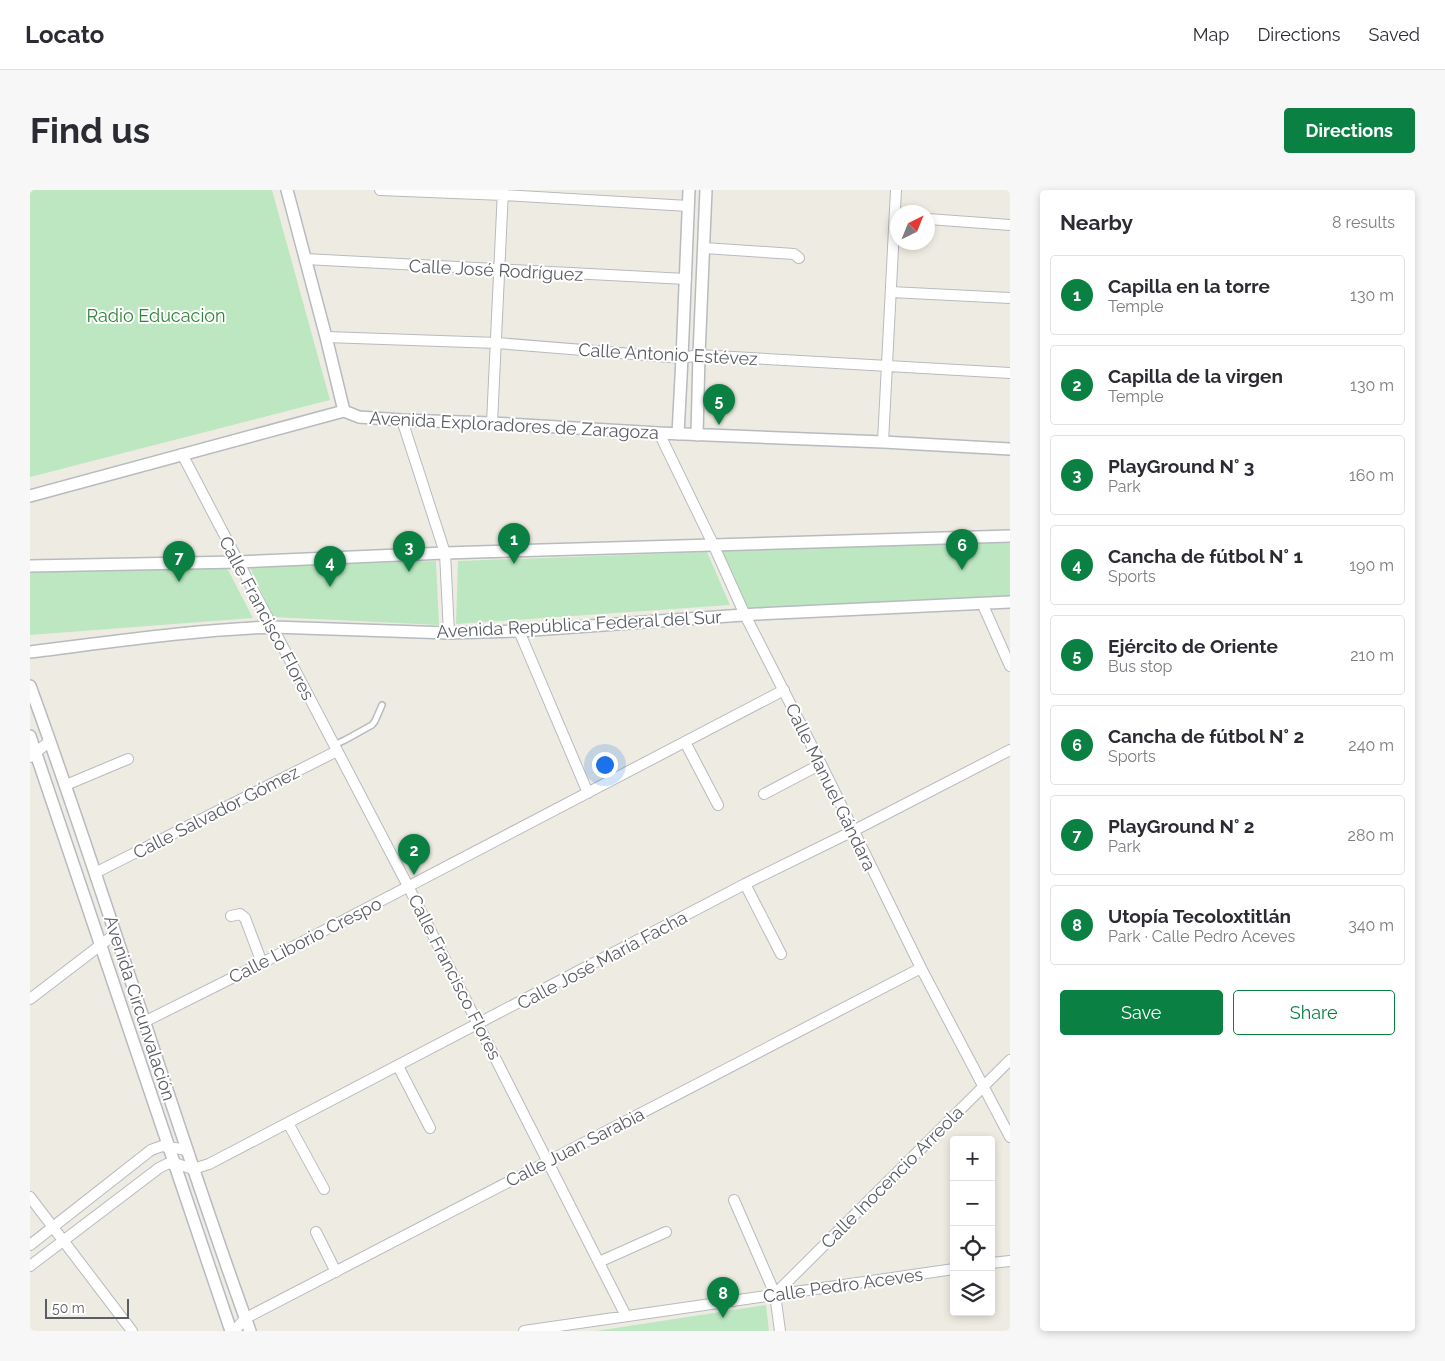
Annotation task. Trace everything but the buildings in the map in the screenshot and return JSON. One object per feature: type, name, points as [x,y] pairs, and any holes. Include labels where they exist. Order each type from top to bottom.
[{"type":"street","points":[[287,190],[344,411]]},
{"type":"street","points":[[380,190],[503,193],[688,206]]},
{"type":"street","points":[[678,434],[689,190]]},
{"type":"street","points":[[698,435],[699,355],[706,190]]},
{"type":"street","points":[[896,190],[896,205]]},
{"type":"street","points":[[492,423],[503,193]]},
{"type":"street","points":[[935,219],[1010,224]]},
{"type":"street","points":[[704,248],[794,254],[799,258]]},
{"type":"street","points":[[882,442],[894,250]]},
{"type":"street","name":"Calle José Rodríguez","points":[[306,259],[686,279]]},
{"type":"street","points":[[891,292],[1010,298]]},
{"type":"street","name":"Calle Antonio Estévez","points":[[326,337],[497,343],[682,358],[699,355],[1010,372]]},
{"type":"street","name":"Avenida Exploradores de Zaragoza","points":[[30,496],[344,411],[359,417],[402,420],[1010,449]]},
{"type":"street","points":[[402,420],[446,553],[449,633]]},
{"type":"street","name":"Calle Manuel Gándara","points":[[659,433],[745,615],[821,764],[921,968],[1010,1137]]},
{"type":"street","name":"Calle Francisco Flores","points":[[182,454],[408,886],[626,1316]]},
{"type":"street","points":[[30,566],[238,562],[713,544],[1010,536]]},
{"type":"street","name":"Avenida República Federal del Sur","points":[[30,652],[155,636],[247,628],[273,627],[449,633],[519,631],[745,615],[1010,602]]},
{"type":"street","points":[[982,603],[1010,666]]},
{"type":"street","points":[[519,631],[588,793]]},
{"type":"street","name":"Avenida Circunvalación","points":[[30,686],[66,785],[193,1169],[250,1331]]},
{"type":"street","name":"Calle Liborio Crespo","points":[[144,1022],[262,963],[784,690]]},
{"type":"street","name":"Avenida Circunvalación","points":[[30,736],[33,754],[67,843],[168,1146],[233,1331]]},
{"type":"street","points":[[33,754],[50,741]]},
{"type":"street","points":[[685,742],[718,805]]},
{"type":"street","name":"Calle Salvador Gómez","points":[[95,873],[335,748]]},
{"type":"street","name":"Calle José María Facha","points":[[193,1169],[209,1164],[745,884],[854,831],[1010,750]]},
{"type":"street","points":[[66,785],[128,760]]},
{"type":"street","points":[[764,794],[821,764]]},
{"type":"street","points":[[67,843],[82,836]]},
{"type":"street","points":[[745,884],[781,954]]},
{"type":"street","points":[[231,916],[240,914],[245,918],[262,963]]},
{"type":"street","points":[[30,999],[115,934]]},
{"type":"street","name":"Calle Juan Sarabia","points":[[233,1331],[246,1318],[921,968]]},
{"type":"street","name":"Calle Inocencio Arreola","points":[[774,1294],[1010,1060]]},
{"type":"street","points":[[398,1066],[430,1128]]},
{"type":"street","points":[[288,1122],[324,1189]]},
{"type":"street","points":[[30,1245],[151,1150],[168,1146],[187,1150]]},
{"type":"street","points":[[30,1266],[158,1168],[174,1163],[193,1169]]},
{"type":"street","points":[[30,1197],[132,1331]]},
{"type":"street","points":[[734,1200],[774,1294],[780,1331]]},
{"type":"street","points":[[316,1232],[336,1272]]},
{"type":"street","points":[[599,1262],[666,1232]]},
{"type":"street","points":[[995,1263],[1010,1261]]},
{"type":"street","name":"Calle Pedro Aceves","points":[[524,1331],[950,1270]]},
{"type":"lane","points":[[335,748],[345,740],[372,725],[382,705]]},
{"type":"green space","name":"Radio Educacion","points":[[30,190],[272,190],[330,400],[30,477]]},
{"type":"green space","points":[[1010,541],[1010,598],[745,608],[721,550]]},
{"type":"green space","points":[[707,552],[730,605],[456,624],[458,561]]},
{"type":"green space","points":[[436,561],[439,625],[273,617],[248,563],[317,564]]},
{"type":"green space","points":[[226,566],[253,618],[30,635],[30,570]]},
{"type":"green space","points":[[766,1305],[769,1331],[596,1331]]},
{"type":"place","name":"Ejército de Oriente","points":[[719,425]]},
{"type":"place","name":"Capilla en la torre","points":[[514,564]]},
{"type":"place","name":"Cancha de fútbol N° 2","points":[[962,570]]},
{"type":"place","name":"PlayGround N° 3","points":[[409,572]]},
{"type":"place","name":"PlayGround N° 2","points":[[179,582]]},
{"type":"place","name":"Cancha de fútbol N° 1","points":[[330,587]]},
{"type":"place","name":"Capilla de la virgen","points":[[414,875]]},
{"type":"place","name":"Utopía Tecoloxtitlán","points":[[723,1318]]}]
